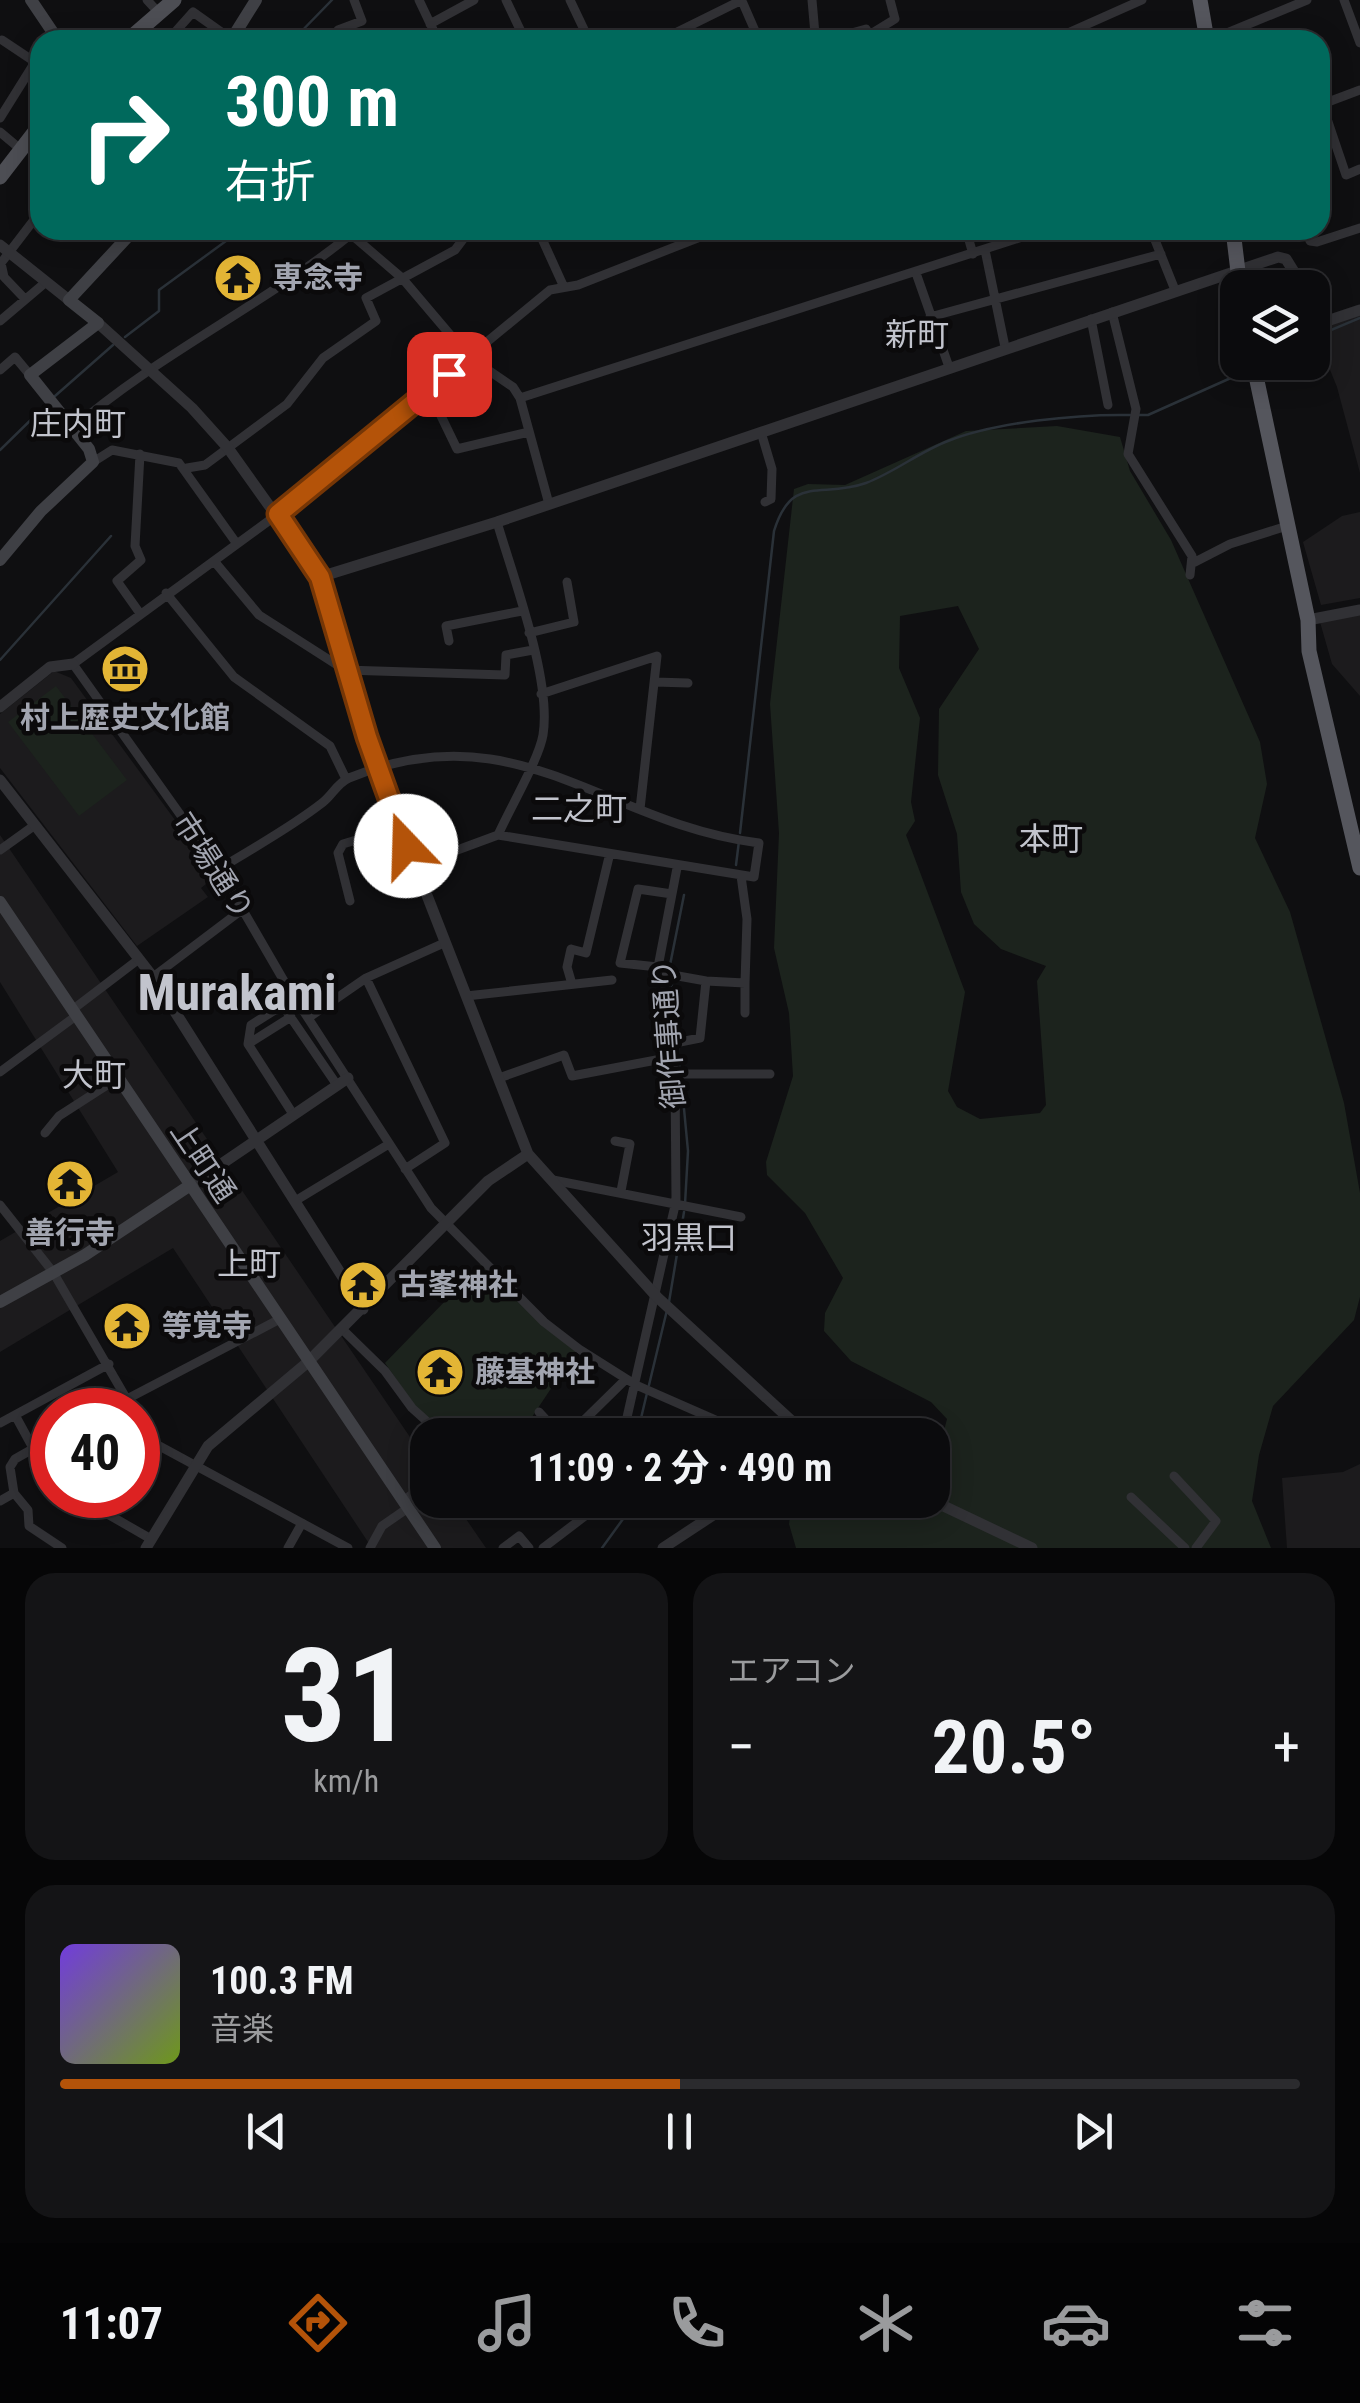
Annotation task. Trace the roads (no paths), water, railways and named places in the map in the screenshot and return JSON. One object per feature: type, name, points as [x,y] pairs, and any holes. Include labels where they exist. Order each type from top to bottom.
[{"type":"highway","points":[[1200,0],[1206,30]]},
{"type":"highway","points":[[1234,240],[1238,270]]},
{"type":"highway","points":[[1256,380],[1308,620],[1309,651],[1360,868]]},
{"type":"main road","points":[[31,0],[51,30]]},
{"type":"main road","points":[[237,30],[256,0]]},
{"type":"main road","points":[[140,30],[166,7]]},
{"type":"main road","points":[[0,176],[30,136]]},
{"type":"main road","points":[[3,556],[93,462],[90,450],[30,375],[98,323],[68,300],[125,240]]},
{"type":"main road","name":"上町通","points":[[2,908],[435,1548]]},
{"type":"main road","points":[[0,1302],[189,1186]]},
{"type":"street","points":[[147,0],[166,7],[182,22]]},
{"type":"street","points":[[338,30],[362,21],[354,0]]},
{"type":"street","points":[[419,0],[433,30]]},
{"type":"street","points":[[430,24],[474,0]]},
{"type":"street","points":[[506,0],[520,30]]},
{"type":"street","points":[[570,0],[584,30]]},
{"type":"street","points":[[681,30],[742,0],[755,30]]},
{"type":"street","points":[[812,0],[819,30]]},
{"type":"street","points":[[880,30],[895,19],[890,0]]},
{"type":"street","points":[[1083,30],[1142,0]]},
{"type":"street","points":[[1232,30],[1306,0]]},
{"type":"street","points":[[1344,0],[1360,44]]},
{"type":"street","points":[[176,30],[193,12],[217,30]]},
{"type":"street","points":[[2,40],[30,59]]},
{"type":"street","points":[[0,118],[30,70]]},
{"type":"street","points":[[1330,101],[1360,90]]},
{"type":"street","points":[[1330,129],[1346,174],[1360,169]]},
{"type":"street","points":[[0,132],[19,148]]},
{"type":"street","points":[[25,299],[0,270],[5,249],[30,223]]},
{"type":"street","points":[[1330,238],[1360,228]]},
{"type":"street","points":[[72,430],[109,397],[304,272],[339,240]]},
{"type":"street","points":[[357,240],[402,278],[469,357],[513,387],[520,398],[549,504]]},
{"type":"street","points":[[93,462],[112,450],[186,468],[205,464],[286,404],[323,358],[376,321],[366,298],[455,250],[462,240]]},
{"type":"street","points":[[543,240],[563,285]]},
{"type":"street","points":[[0,706],[50,667],[73,664],[278,514],[550,290],[578,285],[693,240]]},
{"type":"street","points":[[969,240],[973,254]]},
{"type":"street","points":[[520,398],[1012,240]]},
{"type":"street","points":[[1155,240],[1175,290]]},
{"type":"street","points":[[5,249],[68,300]]},
{"type":"street","points":[[985,250],[998,298],[1005,347]]},
{"type":"street","points":[[930,317],[1160,254]]},
{"type":"street","points":[[1258,270],[1278,258],[1286,259],[1293,270]]},
{"type":"street","points":[[916,273],[949,367]]},
{"type":"street","points":[[0,320],[46,282]]},
{"type":"street","points":[[320,577],[497,522],[1175,290],[1220,284]]},
{"type":"street","points":[[1330,320],[1360,310]]},
{"type":"street","points":[[1112,312],[1136,409],[1128,454],[1195,562]]},
{"type":"street","points":[[1091,319],[1108,406]]},
{"type":"street","points":[[98,323],[154,371],[228,448],[320,577],[378,770],[528,1154],[656,1298],[788,1418]]},
{"type":"street","points":[[0,370],[15,357],[30,375]]},
{"type":"street","points":[[429,391],[458,449],[529,432]]},
{"type":"street","points":[[761,432],[772,469],[770,499],[766,502]]},
{"type":"street","points":[[140,454],[136,546],[141,560],[118,581],[140,612]]},
{"type":"street","points":[[186,468],[237,544]]},
{"type":"street","points":[[497,522],[533,650],[543,738],[498,835]]},
{"type":"street","points":[[1190,575],[1195,562],[1230,544],[1287,526]]},
{"type":"street","points":[[214,561],[259,615],[346,670],[505,675],[506,655],[533,650]]},
{"type":"street","points":[[529,633],[574,622],[567,582]]},
{"type":"street","points":[[166,593],[234,677],[330,746],[346,779]]},
{"type":"street","points":[[1308,620],[1360,610]]},
{"type":"street","points":[[449,641],[446,626],[522,611]]},
{"type":"street","points":[[541,694],[657,656],[640,809]]},
{"type":"street","name":"市場通り","points":[[73,664],[219,870],[342,1081],[445,1222],[544,1322],[631,1382],[712,1418]]},
{"type":"street","points":[[655,682],[688,684]]},
{"type":"street","points":[[219,870],[326,801],[346,779],[436,754],[529,764],[712,837],[759,843],[754,877],[677,868],[498,835],[414,866]]},
{"type":"street","points":[[2,788],[154,976],[363,1308]]},
{"type":"street","points":[[0,850],[35,826]]},
{"type":"street","points":[[350,901],[338,852],[343,844],[399,827]]},
{"type":"street","points":[[572,984],[567,967],[571,949],[586,954],[609,856]]},
{"type":"street","name":"御作事通り","points":[[626,1418],[676,1201],[675,1074],[663,1009],[663,971],[677,868]]},
{"type":"street","points":[[741,876],[747,919],[745,1013]]},
{"type":"street","points":[[672,894],[638,889],[620,963],[706,981],[745,983]]},
{"type":"street","points":[[154,976],[243,910]]},
{"type":"street","points":[[308,1018],[366,978],[444,944]]},
{"type":"street","points":[[0,1072],[140,959]]},
{"type":"street","points":[[366,978],[445,1143],[405,1169]]},
{"type":"street","points":[[466,996],[612,980]]},
{"type":"street","points":[[670,1044],[700,1038],[706,981]]},
{"type":"street","points":[[189,1186],[342,1081],[291,1017],[248,1044],[293,1114]]},
{"type":"street","points":[[499,1078],[564,1055],[572,1076],[672,1057]]},
{"type":"street","points":[[675,1074],[770,1074]]},
{"type":"street","points":[[45,1133],[60,1116],[118,1078]]},
{"type":"street","points":[[615,1141],[630,1144],[621,1191]]},
{"type":"street","points":[[296,1202],[390,1144]]},
{"type":"street","points":[[111,1518],[148,1544],[193,1465],[244,1412],[308,1362],[488,1181],[528,1154]]},
{"type":"street","points":[[550,1180],[676,1201],[741,1217]]},
{"type":"street","points":[[0,1205],[53,1272],[121,1388]]},
{"type":"street","points":[[150,1388],[278,1320]]},
{"type":"street","points":[[342,1329],[385,1371],[423,1418]]},
{"type":"street","points":[[0,1422],[109,1364]]},
{"type":"street","points":[[589,1418],[631,1382]]},
{"type":"street","points":[[540,1412],[545,1418]]},
{"type":"street","points":[[15,1414],[30,1442]]},
{"type":"street","points":[[160,1446],[348,1548]]},
{"type":"street","points":[[30,1451],[10,1468],[14,1493],[28,1510],[28,1526],[62,1548]]},
{"type":"street","points":[[1174,1476],[1216,1521],[1196,1548]]},
{"type":"street","points":[[0,1501],[14,1493]]},
{"type":"street","points":[[1131,1497],[1185,1548]]},
{"type":"street","points":[[370,1548],[382,1526],[410,1501]]},
{"type":"street","points":[[950,1509],[1032,1548]]},
{"type":"street","points":[[543,1548],[582,1518]]},
{"type":"street","points":[[663,1548],[681,1544],[714,1518]]},
{"type":"street","points":[[288,1548],[302,1523]]},
{"type":"street","points":[[503,1548],[519,1536],[529,1548]]},
{"type":"waterway","points":[[303,30],[332,0]]},
{"type":"waterway","points":[[125,337],[159,311],[159,290],[227,240]]},
{"type":"waterway","points":[[1330,330],[1360,318]]},
{"type":"waterway","points":[[55,396],[113,345]]},
{"type":"waterway","points":[[1138,415],[1148,415],[1226,380]]},
{"type":"waterway","points":[[0,450],[45,406]]},
{"type":"waterway","points":[[740,833],[774,531],[790,501],[810,491],[866,483],[967,434],[1062,418],[1130,415]]},
{"type":"waterway","points":[[0,660],[111,536]]},
{"type":"waterway","points":[[736,865],[739,841]]},
{"type":"waterway","points":[[670,965],[684,895]]},
{"type":"waterway","points":[[671,978],[677,1039]]},
{"type":"waterway","points":[[678,1047],[680,1069]]},
{"type":"waterway","points":[[681,1077],[688,1151],[685,1204]]},
{"type":"waterway","points":[[669,1302],[684,1212]]},
{"type":"waterway","points":[[649,1385],[667,1310]]},
{"type":"waterway","points":[[641,1418],[647,1393]]},
{"type":"waterway","points":[[602,1548],[623,1518]]},
{"type":"place","name":"専念寺","points":[[238,278]]},
{"type":"place","name":"村上歴史文化館","points":[[125,669]]},
{"type":"place","name":"善行寺","points":[[70,1184]]},
{"type":"place","name":"古峯神社","points":[[363,1285]]},
{"type":"place","name":"等覚寺","points":[[127,1326]]},
{"type":"place","name":"藤基神社","points":[[440,1372]]},
{"type":"district","name":"新町","points":[[917,335]]},
{"type":"district","name":"庄内町","points":[[78,424]]},
{"type":"district","name":"二之町","points":[[579,809]]},
{"type":"district","name":"本町","points":[[1051,839]]},
{"type":"district","name":"Murakami","points":[[237,992]]},
{"type":"district","name":"大町","points":[[94,1075]]},
{"type":"district","name":"羽黒口","points":[[689,1238]]},
{"type":"district","name":"上町","points":[[249,1264]]}]
